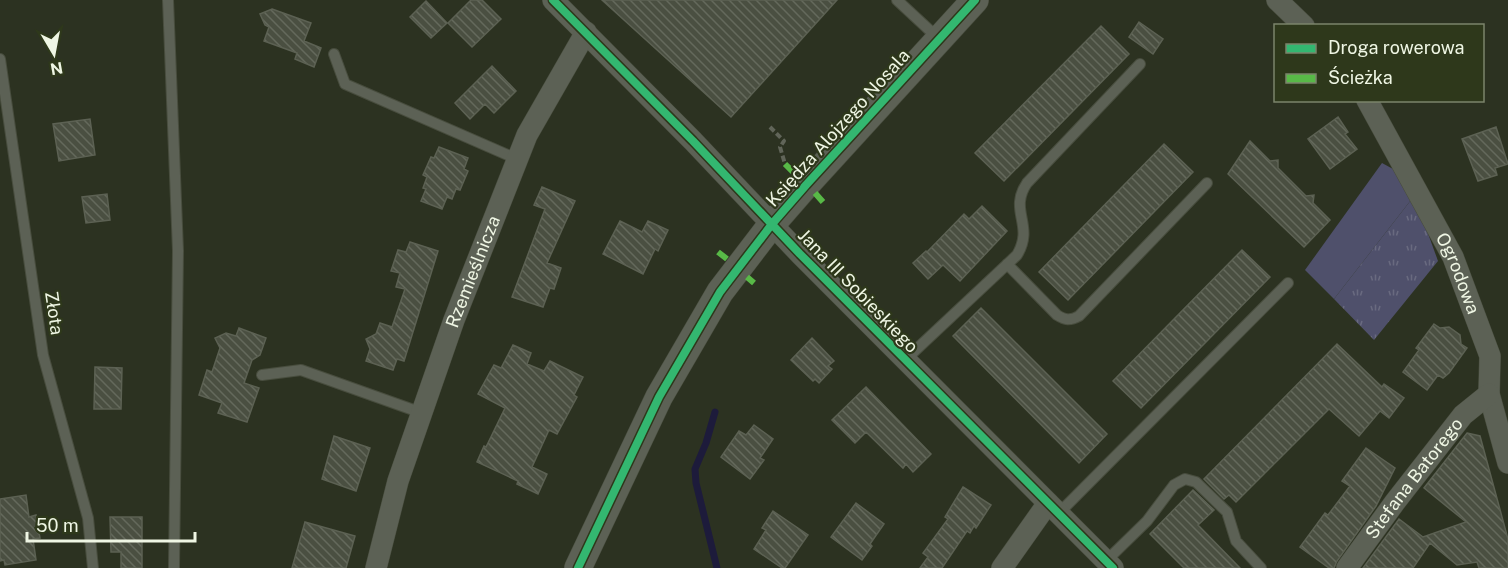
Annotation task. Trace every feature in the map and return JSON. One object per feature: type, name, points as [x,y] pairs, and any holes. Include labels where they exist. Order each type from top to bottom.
[{"type":"street","points":[[553,0],[586,32]]},
{"type":"street","name":"Księdza Alojzego Nosala","points":[[578,568],[659,397],[720,291],[772,224],[975,0]]},
{"type":"street","points":[[1277,0],[1302,24]]},
{"type":"street","name":"Rzemieślnicza","points":[[376,568],[398,481],[454,320],[527,135],[586,32]]},
{"type":"street","name":"Jana III Sobieskiego","points":[[586,32],[904,360],[1109,564]]},
{"type":"street","name":"Ogrodowa","points":[[1368,102],[1453,257],[1490,356],[1489,394],[1508,463]]},
{"type":"street","name":"Stefana Batorego","points":[[1347,568],[1463,415],[1489,394]]},
{"type":"street","points":[[1002,568],[1054,508]]},
{"type":"lane","points":[[168,0],[178,251],[174,568]]},
{"type":"lane","points":[[897,0],[939,39]]},
{"type":"lane","points":[[334,54],[345,84],[518,159]]},
{"type":"lane","name":"Złota","points":[[0,59],[43,355],[88,518],[93,568]]},
{"type":"lane","points":[[904,360],[1017,255],[1025,240],[1019,199],[1027,183],[1140,64]]},
{"type":"lane","points":[[1007,264],[1057,315],[1068,320],[1074,319],[1207,183]]},
{"type":"lane","points":[[1054,508],[1288,283]]},
{"type":"lane","points":[[262,375],[301,370],[422,413]]},
{"type":"lane","points":[[1109,564],[1174,485],[1185,479],[1196,482],[1227,512],[1236,542],[1261,568]]},
{"type":"path","points":[[770,127],[784,141],[780,147],[785,164]]},
{"type":"green space","points":[[1382,163],[1393,169],[1411,200],[1334,299],[1305,270]]},
{"type":"green space","points":[[1411,200],[1422,217],[1438,261],[1374,340],[1334,299]]},
{"type":"building","points":[[471,0],[482,0],[501,19],[472,47],[448,23]]},
{"type":"building","points":[[602,0],[837,0],[731,117]]},
{"type":"building","points":[[426,1],[447,23],[431,38],[410,17]]},
{"type":"building","points":[[272,9],[311,23],[304,41],[321,48],[314,67],[295,59],[297,53],[264,41],[269,27],[265,25],[260,14]]},
{"type":"building","points":[[1139,22],[1163,39],[1153,54],[1129,37]]},
{"type":"building","points":[[1101,26],[1129,54],[1004,181],[975,153]]},
{"type":"building","points":[[492,66],[516,91],[494,113],[485,104],[470,119],[455,103]]},
{"type":"building","points":[[1338,117],[1348,132],[1345,134],[1357,149],[1330,169],[1308,139]]},
{"type":"building","points":[[90,119],[95,155],[59,161],[53,124]]},
{"type":"building","points":[[1496,127],[1508,164],[1495,168],[1497,175],[1478,181],[1462,139]]},
{"type":"building","points":[[1250,141],[1270,161],[1278,160],[1278,168],[1306,196],[1314,195],[1313,203],[1330,220],[1304,247],[1228,174]]},
{"type":"building","points":[[1164,144],[1193,172],[1068,300],[1039,272]]},
{"type":"building","points":[[439,147],[468,158],[464,169],[468,171],[460,190],[456,189],[452,199],[447,197],[442,209],[421,201],[426,189],[423,188],[427,177],[423,175],[431,157],[434,158]]},
{"type":"building","points":[[542,187],[575,201],[547,263],[561,268],[554,289],[550,288],[543,307],[512,297],[545,209],[534,205]]},
{"type":"building","points":[[107,194],[110,220],[86,223],[82,197]]},
{"type":"building","points":[[982,206],[1007,231],[960,281],[943,265],[928,279],[913,263],[964,214],[969,219]]},
{"type":"building","points":[[620,221],[642,232],[648,221],[668,230],[658,251],[655,249],[643,274],[603,254]]},
{"type":"building","points":[[410,242],[438,251],[404,361],[397,359],[393,370],[366,361],[370,349],[366,339],[376,334],[380,323],[392,327],[405,289],[396,287],[400,273],[391,271],[398,250],[406,252]]},
{"type":"building","points":[[1242,250],[1270,277],[1141,408],[1113,381]]},
{"type":"building","points":[[981,308],[1107,434],[1079,463],[953,336]]},
{"type":"building","points":[[1434,324],[1440,328],[1449,327],[1460,335],[1461,344],[1467,348],[1449,373],[1443,378],[1438,375],[1427,390],[1403,372],[1419,350],[1416,348]]},
{"type":"building","points":[[239,328],[266,338],[260,355],[252,360],[244,383],[259,388],[247,422],[218,413],[222,403],[199,395],[207,370],[212,372],[220,348],[215,338],[226,333],[236,336]]},
{"type":"building","points":[[812,338],[834,361],[828,366],[832,369],[819,383],[815,379],[813,381],[791,360]]},
{"type":"building","points":[[1337,344],[1382,387],[1384,384],[1404,398],[1389,418],[1380,411],[1359,436],[1329,409],[1236,502],[1229,495],[1224,499],[1204,479]]},
{"type":"building","points":[[513,345],[531,353],[527,364],[544,371],[550,361],[583,377],[574,395],[577,397],[557,434],[549,430],[532,467],[547,474],[538,494],[517,484],[518,481],[477,462],[505,408],[478,394],[494,365],[501,368]]},
{"type":"building","points":[[95,367],[122,368],[121,409],[94,409]]},
{"type":"building","points":[[866,387],[931,454],[913,472],[906,464],[903,468],[866,432],[855,443],[832,420]]},
{"type":"building","points":[[754,425],[773,439],[760,458],[764,460],[750,479],[721,457],[739,431],[746,435]]},
{"type":"building","points":[[1467,433],[1480,436],[1508,539],[1508,568],[1479,568],[1477,562],[1457,565],[1430,543],[1413,568],[1363,568],[1399,519],[1423,537],[1466,522],[1424,488]]},
{"type":"building","points":[[334,436],[370,448],[356,491],[322,479]]},
{"type":"building","points":[[1366,448],[1395,468],[1376,506],[1334,568],[1329,568],[1300,547],[1325,513],[1328,515],[1350,486],[1342,481]]},
{"type":"building","points":[[963,487],[991,505],[976,528],[974,526],[970,533],[967,531],[942,568],[920,568],[928,557],[923,553],[948,519],[945,517]]},
{"type":"building","points":[[1193,490],[1214,510],[1198,525],[1240,568],[1184,568],[1150,534]]},
{"type":"building","points":[[26,495],[29,517],[36,515],[40,538],[33,539],[36,560],[5,565],[4,560],[0,561],[0,499]]},
{"type":"building","points":[[856,503],[884,524],[862,560],[831,537]]},
{"type":"building","points":[[773,511],[808,535],[785,568],[754,549],[766,530],[762,528]]},
{"type":"building","points":[[110,517],[142,517],[142,568],[121,568],[121,552],[111,552]]},
{"type":"building","points":[[305,522],[355,536],[346,568],[292,568]]},
{"type":"waterway","points":[[715,412],[695,469],[696,483],[717,568]]},
{"type":"marked path","points":[[785,164],[794,173]]},
{"type":"marked path","points":[[815,193],[823,202]]},
{"type":"marked path","points":[[718,252],[727,259]]},
{"type":"marked path","points":[[747,277],[754,283]]},
{"type":"cycle path","points":[[553,0],[693,141],[800,254],[1113,568]]},
{"type":"cycle path","points":[[578,568],[659,397],[720,292],[772,224],[806,185],[975,0]]}]
